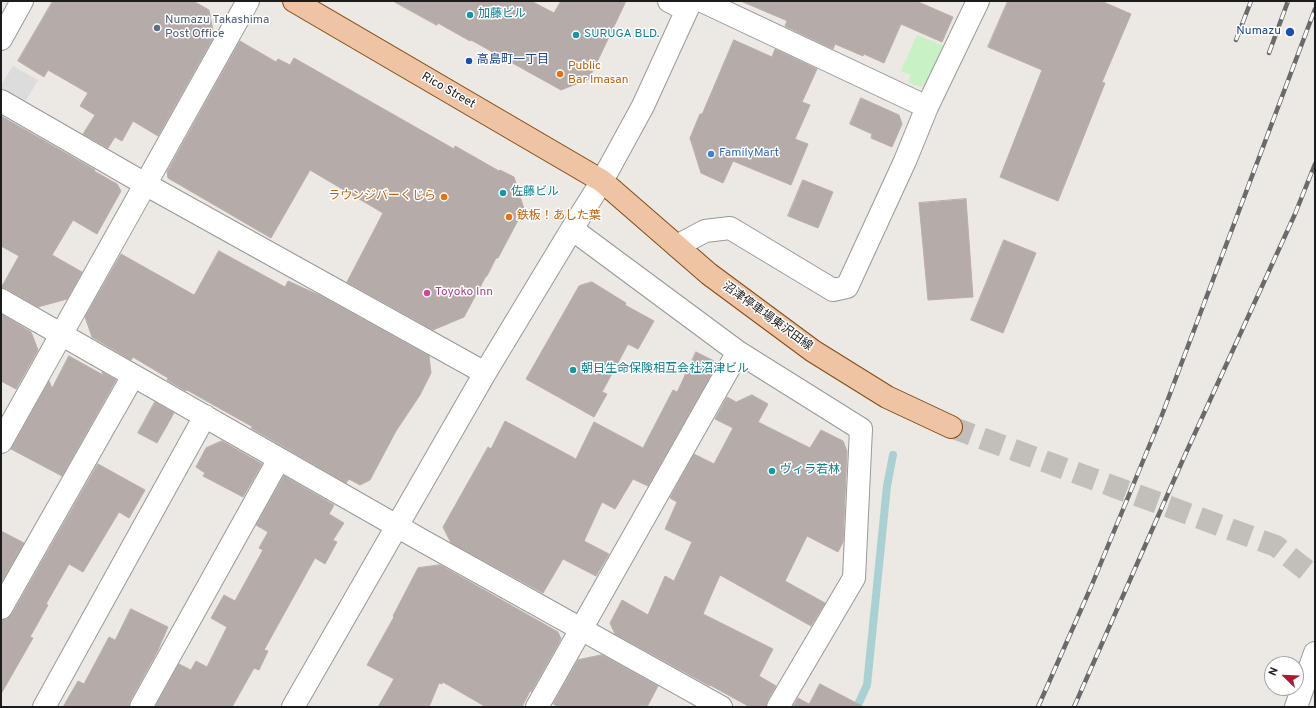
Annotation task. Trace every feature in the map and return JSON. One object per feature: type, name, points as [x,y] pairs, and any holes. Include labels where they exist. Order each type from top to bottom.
[{"type":"main road","name":"Rico Street","points":[[294,1],[602,181]]},
{"type":"main road","name":"沼津停車場東沢田線","points":[[602,181],[709,274],[813,351],[887,397],[951,426]]},
{"type":"street","points":[[1,39],[22,1]]},
{"type":"street","points":[[1,442],[248,1]]},
{"type":"street","points":[[677,246],[705,231],[730,228],[833,290],[847,287],[905,161],[927,108],[978,1]]},
{"type":"street","points":[[293,707],[485,373],[602,181],[643,106],[687,3],[927,108]]},
{"type":"street","points":[[1,101],[145,184],[485,373]]},
{"type":"street","points":[[572,229],[738,352],[861,429],[854,578],[778,707]]},
{"type":"street","points":[[1,300],[396,526],[721,707]]},
{"type":"street","points":[[537,707],[738,352]]},
{"type":"street","points":[[1,608],[133,376]]},
{"type":"street","points":[[44,707],[205,416]]},
{"type":"street","points":[[141,707],[279,459]]},
{"type":"street","points":[[1296,707],[1315,653]]},
{"type":"green space","points":[[917,35],[944,46],[928,82],[920,87],[908,82],[911,75],[901,71]]},
{"type":"shaded area","points":[[13,66],[38,80],[25,102],[1,89],[1,85]]},
{"type":"building","points":[[53,1],[193,1],[209,10],[214,36],[158,136],[133,121],[122,141],[115,137],[108,148],[83,134],[95,115],[80,106],[88,93],[48,70],[44,77],[18,61]]},
{"type":"building","points":[[393,1],[531,1],[554,13],[561,1],[626,1],[589,79],[561,90],[471,40],[470,41],[438,23],[437,25]]},
{"type":"building","points":[[741,1],[916,1],[953,17],[942,42],[901,24],[884,63],[835,44],[833,49],[785,26],[787,21]]},
{"type":"building","points":[[1008,1],[1101,1],[1131,14],[1102,82],[1105,83],[1058,201],[1000,177],[1042,70],[988,47]]},
{"type":"building","points":[[734,40],[772,57],[775,49],[817,69],[802,102],[810,105],[795,139],[808,144],[791,185],[733,161],[723,183],[701,173],[690,138]]},
{"type":"building","points":[[240,41],[276,62],[278,59],[290,65],[294,58],[454,149],[455,146],[499,171],[500,170],[514,177],[524,209],[464,317],[433,330],[347,282],[383,213],[310,170],[271,238],[168,178],[167,172]]},
{"type":"building","points":[[861,98],[899,115],[902,124],[892,147],[871,138],[872,134],[850,124]]},
{"type":"building","points":[[1,116],[95,170],[94,171],[117,184],[121,191],[97,234],[73,220],[52,255],[82,272],[67,299],[38,307],[7,289],[1,288],[19,256],[1,246]]},
{"type":"building","points":[[803,180],[833,192],[818,228],[788,216]]},
{"type":"building","points":[[966,199],[973,297],[928,300],[919,203]]},
{"type":"building","points":[[1004,240],[1036,253],[1003,333],[971,320]]},
{"type":"building","points":[[219,251],[285,287],[288,281],[321,296],[429,356],[431,373],[420,395],[396,431],[370,480],[360,485],[349,479],[346,483],[251,428],[253,427],[167,380],[168,378],[133,357],[131,360],[92,337],[85,317],[121,254],[194,295]]},
{"type":"building","name":"朝日生命保険相互会社沼津ビル","points":[[592,282],[626,303],[625,305],[654,321],[638,349],[628,344],[602,392],[607,394],[594,417],[526,379],[579,286]]},
{"type":"building","points":[[1,314],[31,332],[38,350],[16,389],[1,381]]},
{"type":"building","points":[[696,352],[718,363],[648,486],[633,479],[615,509],[602,502],[584,541],[609,554],[596,576],[563,559],[543,593],[451,543],[443,527],[488,447],[491,449],[505,421],[576,459],[594,422],[643,448],[673,390],[677,392]]},
{"type":"building","points":[[69,356],[103,375],[102,372],[116,380],[62,476],[11,449],[49,381],[52,388]]},
{"type":"building","points":[[752,395],[768,404],[758,422],[810,448],[821,430],[843,441],[847,451],[843,542],[838,552],[807,536],[785,581],[825,603],[811,626],[720,575],[703,614],[773,649],[759,676],[776,686],[767,701],[766,707],[750,707],[710,686],[615,634],[610,623],[622,600],[648,615],[665,576],[674,581],[692,542],[665,529],[677,502],[670,498],[694,454],[714,464],[733,428],[715,419],[727,397],[736,402]]},
{"type":"building","points":[[155,402],[174,413],[157,443],[138,433]]},
{"type":"building","points":[[222,441],[262,464],[243,497],[203,476],[205,473],[196,467],[206,448]]},
{"type":"building","points":[[98,464],[145,490],[129,518],[119,512],[83,572],[69,564],[46,604],[48,605],[30,637],[33,638],[1,694],[1,620],[7,619],[12,614]]},
{"type":"building","points":[[284,476],[334,505],[329,514],[344,523],[333,540],[337,542],[325,564],[315,558],[264,650],[268,651],[259,670],[254,668],[232,707],[155,707],[179,664],[191,670],[196,661],[207,667],[227,627],[211,618],[224,595],[235,601],[263,550],[259,548],[268,532],[256,525]]},
{"type":"building","points":[[1,531],[24,543],[1,583]]},
{"type":"building","points":[[440,565],[558,632],[561,639],[522,707],[486,707],[443,682],[442,684],[439,683],[429,707],[378,707],[394,679],[367,665],[394,617],[393,616],[418,568]]},
{"type":"building","points":[[131,609],[168,627],[157,652],[130,701],[129,707],[63,707],[78,681],[84,684],[109,637],[115,640]]},
{"type":"building","points":[[602,655],[658,686],[647,707],[559,707],[553,704],[578,660]]},
{"type":"building","points":[[820,684],[864,707],[793,707],[798,698],[809,704]]},
{"type":"waterway","points":[[857,707],[867,685],[887,486],[893,455]]},
{"type":"tunnel","points":[[951,427],[1276,546],[1315,577]]},
{"type":"railway","points":[[1236,40],[1251,1]]},
{"type":"railway","points":[[1269,53],[1288,1]]},
{"type":"railway","points":[[1038,707],[1091,587],[1162,415],[1315,9]]},
{"type":"railway","points":[[1074,707],[1185,455],[1295,214],[1315,164]]},
{"type":"place","name":"加藤ビル","points":[[470,15]]},
{"type":"place","name":"Numazu Takashima Post Office","points":[[157,28]]},
{"type":"place","name":"Numazu","points":[[1290,32]]},
{"type":"place","name":"SURUGA BLD.","points":[[576,35]]},
{"type":"place","name":"高島町一丁目","points":[[469,61]]},
{"type":"place","name":"Public Bar Imasan","points":[[560,74]]},
{"type":"place","name":"FamilyMart","points":[[711,154]]},
{"type":"place","name":"佐藤ビル","points":[[503,193]]},
{"type":"place","name":"ラウンジバーくじら","points":[[444,197]]},
{"type":"place","name":"鉄板！あした葉","points":[[509,217]]},
{"type":"place","name":"Toyoko Inn","points":[[427,293]]},
{"type":"place","name":"朝日生命保険相互会社沼津ビル","points":[[573,370]]},
{"type":"place","name":"ヴィラ若林","points":[[772,471]]}]
